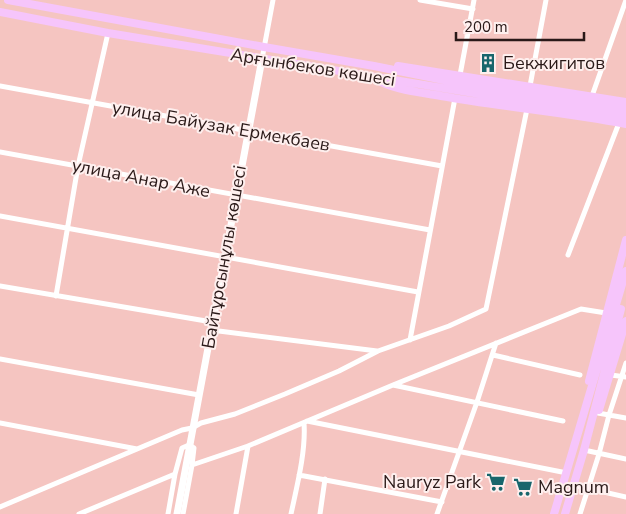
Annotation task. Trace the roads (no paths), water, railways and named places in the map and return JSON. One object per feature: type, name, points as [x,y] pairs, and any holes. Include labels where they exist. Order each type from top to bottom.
[{"type":"main road","name":"Арғынбеков көшесі","points":[[8,0],[31,2],[511,92],[626,110]]},
{"type":"main road","name":"Арғынбеков көшесі","points":[[0,12],[108,33],[626,118]]},
{"type":"main road","name":"Байтұрсынұлы көшесі","points":[[177,514],[247,130],[262,59]]},
{"type":"main road","points":[[374,66],[399,66],[626,102]]},
{"type":"main road","points":[[371,76],[384,84],[400,88],[622,123]]},
{"type":"main road","points":[[586,410],[586,397],[592,370],[626,240]]},
{"type":"main road","points":[[554,514],[626,271]]},
{"type":"main road","points":[[565,514],[595,415],[626,290]]},
{"type":"main road","points":[[595,415],[611,375],[624,334],[626,321]]},
{"type":"street","name":"Байтұрсынұлы көшесі","points":[[262,59],[273,0]]},
{"type":"street","points":[[420,0],[473,8]]},
{"type":"street","points":[[460,75],[474,0]]},
{"type":"street","points":[[530,86],[546,0]]},
{"type":"street","points":[[592,96],[626,0]]},
{"type":"street","points":[[56,296],[78,166],[108,33]]},
{"type":"street","name":"улица Байузак Ермекбаев","points":[[0,86],[442,166]]},
{"type":"street","points":[[410,340],[456,98]]},
{"type":"street","points":[[0,506],[182,430],[235,414],[285,394],[378,352],[450,326],[486,309],[527,109]]},
{"type":"street","points":[[568,256],[622,123]]},
{"type":"street","name":"улица Анар Аже","points":[[0,152],[430,230]]},
{"type":"street","points":[[0,216],[418,292]]},
{"type":"street","points":[[0,286],[211,326],[378,352]]},
{"type":"street","points":[[192,465],[248,446],[582,309],[606,313]]},
{"type":"street","points":[[437,514],[460,452],[496,343]]},
{"type":"street","points":[[493,355],[580,375]]},
{"type":"street","points":[[0,359],[198,395]]},
{"type":"street","points":[[580,514],[609,415],[624,377],[626,363]]},
{"type":"street","points":[[611,375],[624,377]]},
{"type":"street","points":[[393,385],[563,420]]},
{"type":"street","points":[[595,415],[626,418]]},
{"type":"street","points":[[305,422],[567,473]]},
{"type":"street","points":[[291,514],[299,475],[305,422]]},
{"type":"street","points":[[0,423],[137,449]]},
{"type":"street","points":[[168,514],[182,448],[190,445],[194,448],[183,514]]},
{"type":"street","points":[[236,514],[248,446]]},
{"type":"street","points":[[584,450],[626,459]]},
{"type":"street","points":[[79,514],[167,479],[175,474]]},
{"type":"street","points":[[299,475],[442,502]]},
{"type":"street","points":[[320,514],[324,480]]},
{"type":"street","points":[[573,486],[626,497]]},
{"type":"place","name":"Бекжигитов","points":[[488,63]]},
{"type":"place","name":"Nauryz Park","points":[[496,482]]},
{"type":"place","name":"Magnum","points":[[523,487]]}]
